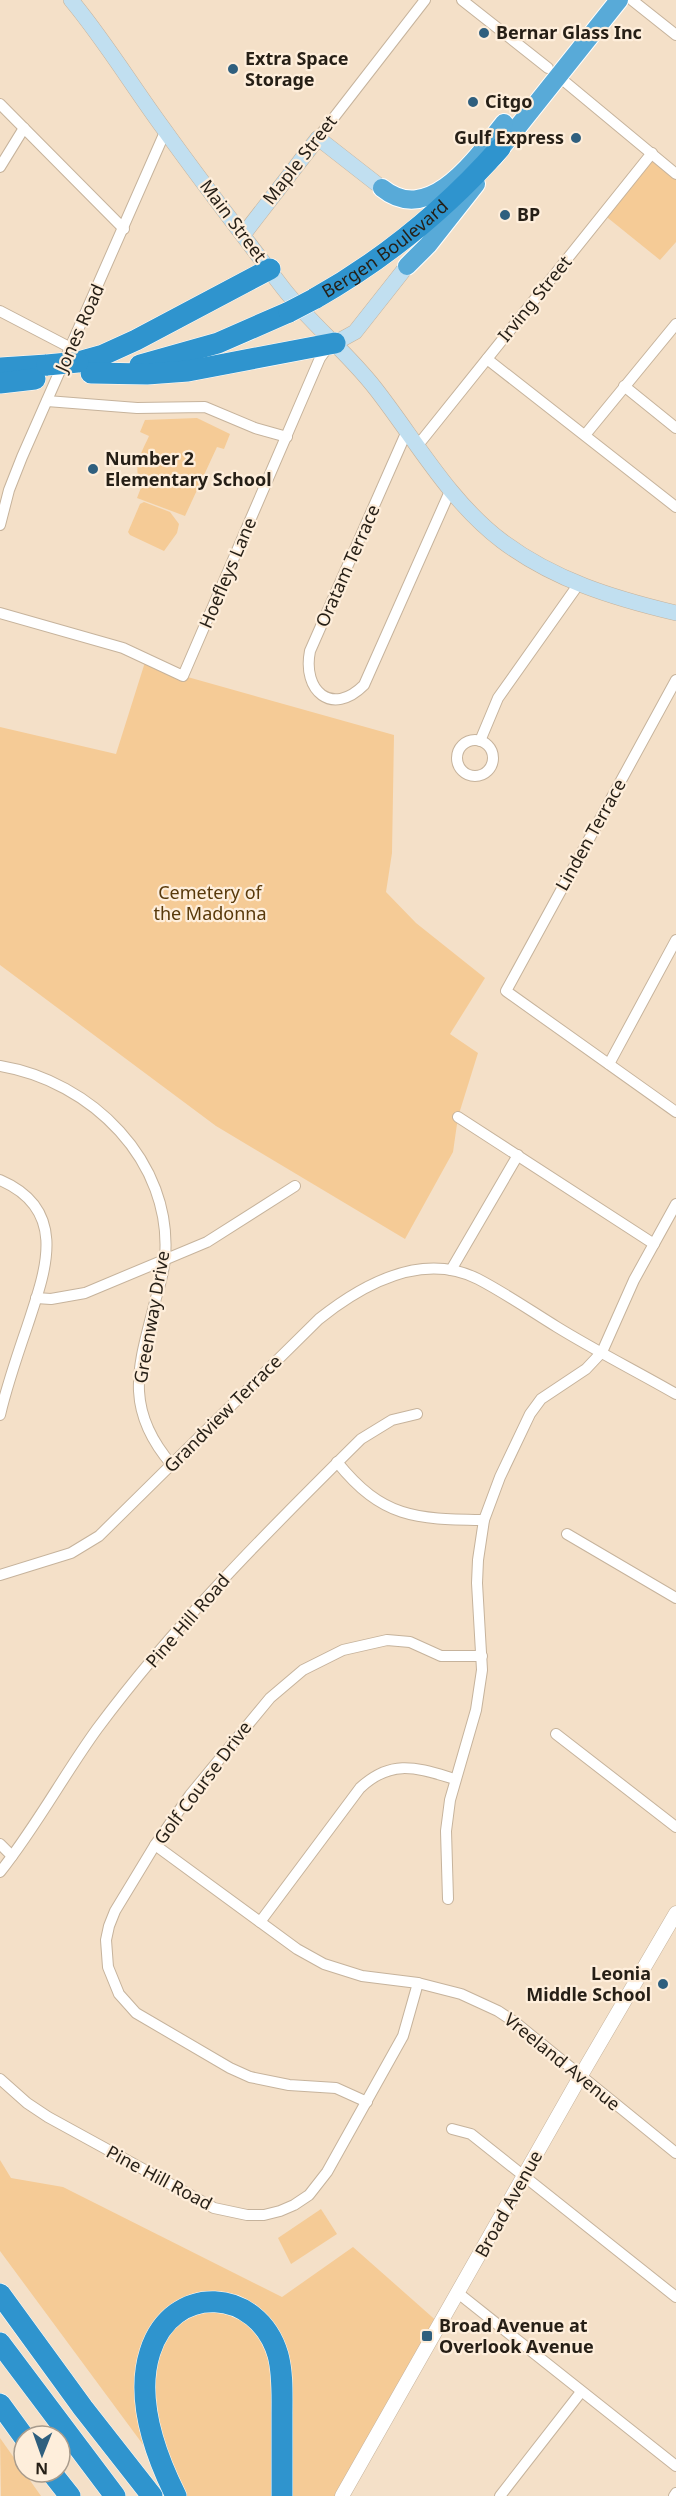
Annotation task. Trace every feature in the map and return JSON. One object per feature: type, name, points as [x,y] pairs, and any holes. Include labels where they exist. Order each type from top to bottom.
[{"type":"highway","name":"Bergen Boulevard","points":[[0,383],[38,370],[78,365],[195,336],[284,307],[362,270],[407,238],[455,196],[500,148],[603,0]]},
{"type":"highway","name":"Bergen Boulevard","points":[[310,294],[376,246],[446,188],[619,0]]},
{"type":"highway","points":[[407,266],[428,246],[500,148]]},
{"type":"highway","points":[[382,188],[398,199],[412,201],[426,198],[446,188]]},
{"type":"highway","points":[[78,365],[136,340],[270,269]]},
{"type":"highway","points":[[78,365],[147,374],[188,371],[335,343]]},
{"type":"highway","points":[[0,367],[38,370]]},
{"type":"highway","points":[[0,2294],[76,2399],[152,2496]]},
{"type":"highway","points":[[176,2496],[156,2449],[148,2418],[146,2386],[148,2361],[160,2331],[176,2315],[194,2304],[217,2301],[236,2305],[251,2314],[265,2328],[278,2355],[282,2376],[282,2496]]},
{"type":"highway","points":[[0,2343],[115,2496]]},
{"type":"highway","points":[[0,2367],[42,2424]]},
{"type":"highway","points":[[0,2404],[15,2424]]},
{"type":"highway","points":[[72,2464],[97,2496]]},
{"type":"main road","name":"Main Street","points":[[71,0],[165,132],[243,235],[294,300],[375,387],[451,489],[479,522],[502,541],[551,572],[578,585],[621,600],[676,613]]},
{"type":"main road","points":[[318,138],[382,188]]},
{"type":"main road","name":"Maple Street","points":[[243,235],[318,138]]},
{"type":"main road","name":"Bergen Boulevard","points":[[335,343],[355,332],[407,266]]},
{"type":"street","name":"Maple Street","points":[[318,138],[425,0]]},
{"type":"street","points":[[462,0],[676,174]]},
{"type":"street","points":[[632,0],[676,35]]},
{"type":"street","points":[[0,104],[124,229]]},
{"type":"street","points":[[0,168],[24,128]]},
{"type":"street","name":"Jones Road","points":[[0,525],[9,490],[47,401],[78,365],[124,229],[165,132]]},
{"type":"street","name":"Irving Street","points":[[418,445],[652,153]]},
{"type":"street","points":[[0,310],[78,365]]},
{"type":"street","points":[[585,435],[676,324]]},
{"type":"street","name":"Hoefleys Lane","points":[[0,613],[123,648],[183,676],[322,354],[327,347],[335,343]]},
{"type":"street","points":[[487,359],[676,507]]},
{"type":"street","points":[[624,386],[676,428]]},
{"type":"street","points":[[47,401],[137,408],[205,407],[255,428],[287,437]]},
{"type":"street","name":"Oratam Terrace","points":[[407,431],[310,651],[308,661],[310,681],[315,689],[326,698],[343,699],[358,692],[364,685],[451,489]]},
{"type":"street","points":[[480,741],[498,699],[578,585]]},
{"type":"street","name":"Linden Terrace","points":[[609,1064],[506,991],[676,680]]},
{"type":"street","points":[[676,939],[609,1064],[676,1112]]},
{"type":"street","name":"Greenway Drive","points":[[0,1066],[39,1075],[75,1092],[101,1111],[123,1134],[145,1167],[154,1188],[164,1228],[165,1260],[141,1356],[139,1398],[146,1426],[172,1465]]},
{"type":"street","points":[[458,1117],[654,1244]]},
{"type":"street","points":[[451,1270],[518,1155]]},
{"type":"street","points":[[0,1180],[30,1200],[44,1222],[48,1247],[47,1260],[0,1415]]},
{"type":"street","points":[[36,1298],[51,1299],[85,1293],[165,1260],[223,1234],[295,1186]]},
{"type":"street","points":[[448,1899],[447,1822],[455,1779],[480,1690],[482,1656],[477,1583],[484,1520],[500,1477],[530,1414],[541,1399],[586,1369],[602,1352],[634,1280],[676,1204]]},
{"type":"street","name":"Grandview Terrace","points":[[0,1575],[71,1553],[86,1546],[172,1465],[319,1319],[341,1301],[370,1285],[401,1273],[418,1270],[451,1270],[478,1279],[676,1394]]},
{"type":"street","name":"Pine Hill Road","points":[[0,1872],[98,1729],[205,1597],[337,1462],[376,1428],[392,1420],[417,1414]]},
{"type":"street","points":[[337,1462],[364,1492],[405,1514],[428,1518],[484,1520]]},
{"type":"street","points":[[567,1534],[676,1598]]},
{"type":"street","name":"Golf Course Drive","points":[[367,2102],[336,2088],[280,2084],[250,2077],[136,2013],[128,2006],[112,1981],[108,1967],[106,1940],[115,1911],[155,1845],[190,1795],[270,1698],[285,1684],[321,1660],[343,1650],[387,1640],[410,1642],[441,1656],[482,1656]]},
{"type":"street","points":[[556,1734],[676,1827]]},
{"type":"street","points":[[260,1922],[368,1780],[390,1769],[406,1767],[455,1779]]},
{"type":"street","points":[[0,1844],[12,1856]]},
{"type":"street","name":"Vreeland Avenue","points":[[155,1845],[297,1949],[324,1964],[362,1976],[418,1983],[461,1994],[498,2011],[516,2023],[676,2153]]},
{"type":"street","name":"Broad Avenue","points":[[342,2496],[676,1913]]},
{"type":"street","name":"Pine Hill Road","points":[[0,2079],[27,2103],[48,2117],[196,2200],[214,2208],[247,2215],[279,2211],[309,2195],[323,2179],[403,2036],[418,1983]]},
{"type":"street","points":[[452,2129],[471,2134],[676,2297]]},
{"type":"street","points":[[458,2293],[676,2466]]},
{"type":"street","points":[[500,2496],[581,2392]]},
{"type":"green space","points":[[652,153],[676,174],[676,242],[660,260],[603,214]]},
{"type":"green space","points":[[197,418],[230,434],[224,449],[217,447],[185,516],[137,498],[142,485],[137,472],[138,466],[149,436],[140,432],[145,420]]},
{"type":"green space","points":[[144,502],[170,512],[179,524],[177,533],[164,551],[128,532],[140,504]]},
{"type":"green space","name":"Cemetery of the Madonna","points":[[146,659],[184,676],[394,735],[392,853],[386,892],[416,923],[485,978],[450,1034],[478,1053],[458,1117],[453,1152],[405,1239],[216,1126],[0,965],[0,727],[116,754]]},
{"type":"green space","points":[[0,2160],[11,2178],[63,2187],[282,2297],[353,2247],[440,2324],[342,2496],[181,2496],[0,2251]]},
{"type":"green space","points":[[321,2209],[337,2234],[291,2264],[278,2238]]},
{"type":"green space","points":[[0,2438],[12,2455],[12,2484],[33,2484],[41,2496],[1,2496]]},
{"type":"place","name":"Bernar Glass Inc","points":[[484,33]]},
{"type":"place","name":"Extra Space Storage","points":[[233,69]]},
{"type":"place","name":"Citgo","points":[[473,102]]},
{"type":"place","name":"Gulf Express","points":[[576,138]]},
{"type":"place","name":"BP","points":[[505,215]]},
{"type":"place","name":"Number 2 Elementary School","points":[[93,469]]},
{"type":"place","name":"Leonia Middle School","points":[[663,1984]]},
{"type":"place","name":"Broad Avenue at Overlook Avenue","points":[[427,2336]]}]
